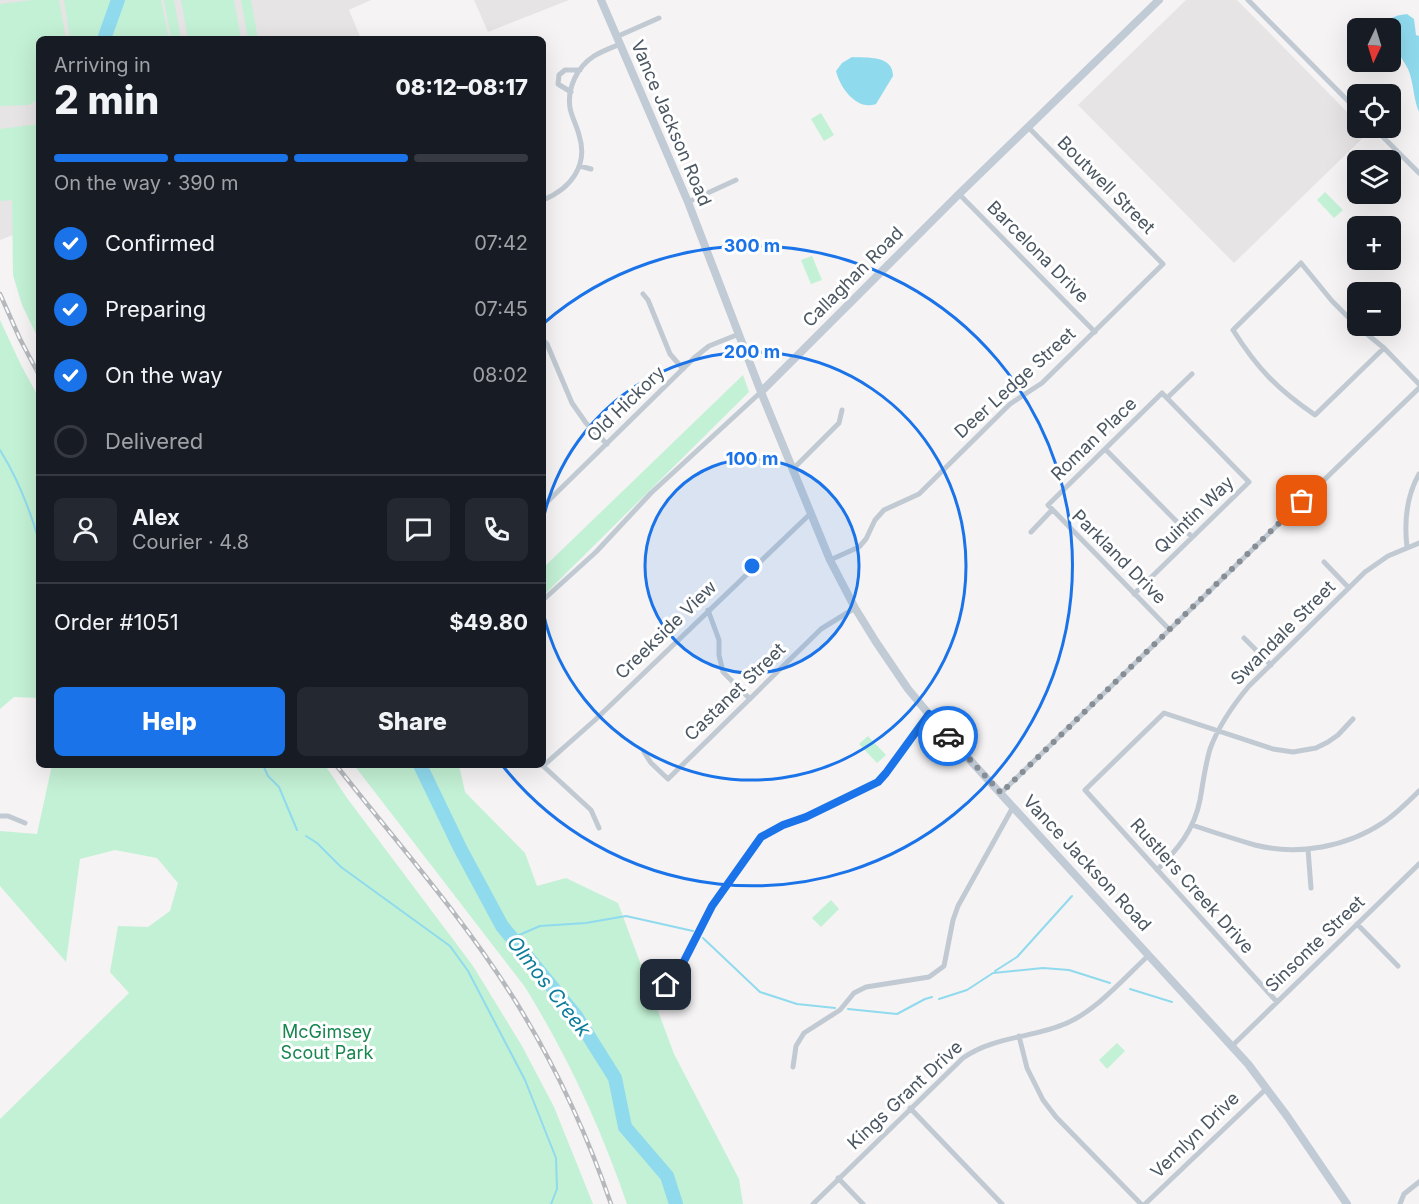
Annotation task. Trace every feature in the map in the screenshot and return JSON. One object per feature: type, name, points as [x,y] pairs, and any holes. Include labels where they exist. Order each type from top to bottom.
[{"type":"main road","name":"Vance Jackson Road","points":[[601,0],[688,202],[810,514],[830,560],[855,608],[908,689],[929,714],[1232,1046],[1267,1088],[1347,1204]]},
{"type":"main road","name":"Callaghan Road","points":[[761,392],[959,194],[1159,0]]},
{"type":"street","points":[[1248,0],[1347,100]]},
{"type":"street","points":[[546,198],[565,189],[580,166],[582,147],[570,106],[571,92],[580,70],[592,57],[659,18]]},
{"type":"street","points":[[571,92],[558,84],[559,75],[566,69],[580,70]]},
{"type":"street","name":"Boutwell Street","points":[[1028,127],[1163,264]]},
{"type":"street","points":[[1384,138],[1419,173]]},
{"type":"street","points":[[580,166],[591,169]]},
{"type":"street","points":[[688,202],[736,180]]},
{"type":"street","name":"Barcelona Drive","points":[[959,194],[1095,332]]},
{"type":"street","points":[[1001,793],[1419,386],[1384,348],[1332,301],[1301,263],[1233,330],[1265,375],[1283,392],[1315,415],[1384,348]]},
{"type":"street","name":"Deer Ledge Street","points":[[830,560],[859,547],[866,539],[878,515],[884,510],[919,494],[1010,404],[1042,383],[1163,264]]},
{"type":"street","points":[[643,294],[648,300],[670,354],[683,369]]},
{"type":"street","name":"Old Hickory","points":[[546,503],[709,346],[739,334]]},
{"type":"street","points":[[546,346],[575,408],[607,444]]},
{"type":"street","name":"Roman Place","points":[[1031,532],[1050,508],[1106,450],[1164,395],[1192,374]]},
{"type":"street","name":"Callaghan Road","points":[[546,597],[596,552],[651,493],[761,392]]},
{"type":"street","name":"Quintin Way","points":[[1134,594],[1249,482],[1164,395]]},
{"type":"street","points":[[792,470],[835,428],[842,411]]},
{"type":"street","points":[[1106,450],[1192,537]]},
{"type":"street","points":[[1407,547],[1407,506],[1419,474]]},
{"type":"street","name":"Parkland Drive","points":[[1050,508],[1169,629]]},
{"type":"street","name":"Creekside View","points":[[546,762],[595,720],[810,514]]},
{"type":"street","name":"Swandale Street","points":[[1157,870],[1176,850],[1192,825],[1210,752],[1218,731],[1235,704],[1271,665],[1376,564],[1419,543]]},
{"type":"street","points":[[1324,562],[1349,588]]},
{"type":"street","name":"Castanet Street","points":[[644,752],[668,779],[821,629],[855,608]]},
{"type":"street","points":[[708,610],[719,640],[719,655],[723,672],[750,699]]},
{"type":"street","points":[[1244,638],[1271,665]]},
{"type":"street","name":"Rustlers Creek Drive","points":[[1218,731],[1164,713],[1085,790],[1277,1002]]},
{"type":"street","points":[[666,985],[681,967],[712,906],[761,837],[878,782],[929,714]]},
{"type":"street","points":[[1218,731],[1280,751],[1300,752],[1316,748],[1338,735],[1353,719]]},
{"type":"street","points":[[545,768],[591,810],[599,828]]},
{"type":"street","points":[[1192,825],[1256,845],[1283,849],[1308,849],[1341,842],[1369,831],[1396,813],[1419,791]]},
{"type":"street","points":[[793,1066],[796,1046],[804,1033],[840,1010],[854,993],[866,987],[929,977],[944,966],[958,906],[1013,807]]},
{"type":"street","points":[[0,816],[8,816],[26,824]]},
{"type":"street","points":[[1308,849],[1311,888]]},
{"type":"street","name":"Sinsonte Street","points":[[1232,1046],[1419,864]]},
{"type":"street","points":[[1357,924],[1398,966]]},
{"type":"street","name":"Kings Grant Drive","points":[[813,1204],[910,1108],[970,1053],[986,1045],[1058,1027],[1077,1018],[1149,955]]},
{"type":"street","points":[[1019,1036],[1027,1068],[1043,1100],[1056,1117],[1143,1204]]},
{"type":"street","name":"Vernlyn Drive","points":[[1143,1204],[1267,1088]]},
{"type":"street","points":[[910,1108],[1002,1204]]},
{"type":"street","points":[[838,1178],[863,1204]]},
{"type":"street","points":[[1400,1204],[1404,1194],[1419,1182]]},
{"type":"shaded area","points":[[0,0],[371,0],[349,10],[360,36],[36,36],[36,226],[0,240]]},
{"type":"shaded area","points":[[474,0],[569,0],[488,32]]},
{"type":"shaded area","points":[[1186,0],[1237,0],[1347,112],[1347,138],[1363,138],[1350,150],[1347,150],[1347,153],[1234,263],[1078,105]]},
{"type":"green space","points":[[59,0],[65,36],[36,36],[36,101],[29,105],[0,106],[0,4]]},
{"type":"green space","points":[[64,0],[161,0],[168,36],[70,36]]},
{"type":"green space","points":[[164,0],[174,0],[180,36],[170,36]]},
{"type":"green space","points":[[181,0],[234,0],[240,36],[187,36]]},
{"type":"green space","points":[[241,0],[251,0],[257,36],[247,36]]},
{"type":"green space","points":[[821,113],[834,135],[824,141],[811,119]]},
{"type":"green space","points":[[36,124],[36,334],[22,305],[13,275],[12,200],[0,201],[0,129]]},
{"type":"green space","points":[[1325,192],[1343,210],[1334,218],[1317,200]]},
{"type":"green space","points":[[812,256],[822,280],[811,284],[801,260]]},
{"type":"green space","points":[[0,320],[36,392],[36,698],[14,697],[0,709]]},
{"type":"green space","points":[[743,375],[749,392],[546,593],[546,565]]},
{"type":"green space","points":[[868,736],[886,755],[877,763],[859,744]]},
{"type":"green space","points":[[932,737],[950,756],[942,764],[924,745]]},
{"type":"green space","name":"McGimsey Scout Park","points":[[51,768],[327,768],[473,966],[522,1046],[554,1107],[593,1204],[0,1204],[0,1119],[129,993],[110,972],[118,926],[148,927],[170,911],[178,883],[157,858],[115,850],[80,859],[66,962],[0,886],[0,831],[37,834]]},
{"type":"green space","points":[[356,768],[460,768],[465,792],[525,853],[537,886],[566,878],[618,903],[674,1054],[739,1179],[743,1204],[627,1204],[582,1092],[525,987]]},
{"type":"green space","points":[[831,900],[839,909],[821,927],[812,918]]},
{"type":"green space","points":[[1117,1043],[1125,1051],[1107,1069],[1099,1060]]},
{"type":"water","points":[[1407,14],[1414,19],[1416,35],[1419,36],[1419,112],[1408,69],[1401,56],[1401,18],[1392,18]]},
{"type":"water","points":[[852,57],[878,59],[889,64],[892,69],[893,76],[876,104],[862,104],[856,101],[841,84],[836,71],[842,63]]},
{"type":"waterway","name":"Olmos Creek","points":[[105,36],[118,0]]},
{"type":"waterway","points":[[0,450],[12,471],[36,531]]},
{"type":"waterway","points":[[264,768],[268,776],[279,787],[297,830]]},
{"type":"waterway","name":"Olmos Creek","points":[[421,768],[460,848],[502,926],[576,1016],[615,1078],[625,1127],[667,1176],[676,1204]]},
{"type":"waterway","points":[[306,836],[317,843],[341,867],[450,946],[468,971],[525,1080],[556,1158],[557,1189],[551,1204]]},
{"type":"waterway","points":[[995,971],[1017,957],[1072,896]]},
{"type":"waterway","points":[[512,938],[540,926],[586,923],[626,916],[693,931]]},
{"type":"waterway","points":[[703,938],[760,992],[797,1004],[835,1008]]},
{"type":"waterway","points":[[939,999],[967,990],[993,973],[1043,968],[1069,970],[1110,983]]},
{"type":"waterway","points":[[1130,989],[1172,1002]]},
{"type":"waterway","points":[[848,1009],[897,1014],[932,997]]},
{"type":"railway","points":[[0,294],[36,369]]},
{"type":"railway","points":[[338,768],[475,940],[516,1002],[569,1100],[592,1152],[611,1204]]},
{"type":"way so far","points":[[948,736],[1001,793],[1302,501]]},
{"type":"route","points":[[666,985],[681,967],[712,906],[761,837],[878,782],[929,714],[948,736]]}]
